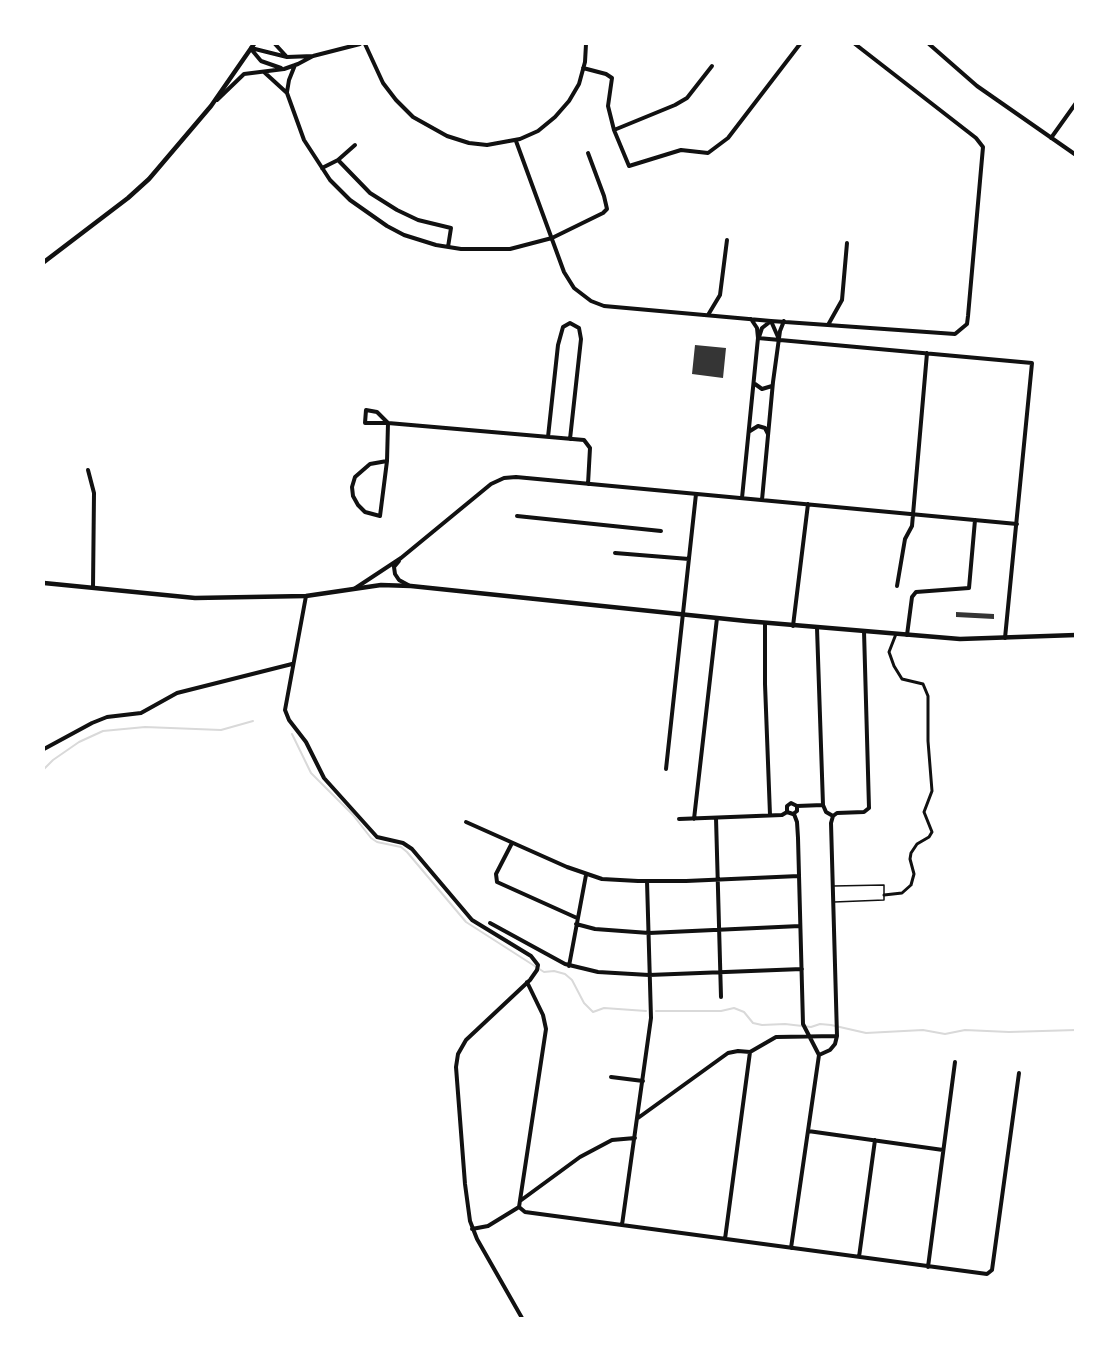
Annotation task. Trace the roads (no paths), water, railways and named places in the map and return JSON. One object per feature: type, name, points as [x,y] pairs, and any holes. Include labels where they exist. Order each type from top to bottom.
[{"type":"street","points":[[276,44],[287,57]]},
{"type":"street","points":[[252,46],[287,57],[313,56],[362,44],[388,90],[405,110],[443,134],[487,145],[516,141],[538,131],[558,113],[574,93],[584,68],[586,44]]},
{"type":"street","points":[[584,68],[612,78],[608,106],[614,130],[629,166],[681,150],[708,153],[729,138],[800,44]]},
{"type":"street","points":[[516,141],[569,280],[582,296],[591,301],[604,306],[955,334],[967,324],[983,147],[976,138],[855,44]]},
{"type":"street","points":[[929,44],[977,86],[1076,154]]},
{"type":"street","points":[[252,46],[261,61],[284,69]]},
{"type":"street","points":[[212,106],[252,46]]},
{"type":"street","points":[[44,262],[128,198],[149,179],[242,75],[250,72],[284,69],[313,56]]},
{"type":"street","points":[[287,93],[295,65]]},
{"type":"street","points":[[614,130],[687,98],[712,66]]},
{"type":"street","points":[[264,72],[287,93],[304,140],[330,180],[351,200],[387,226],[405,235],[447,247],[483,250],[510,249],[552,238],[603,213],[607,209],[604,196],[588,153]]},
{"type":"street","points":[[1051,138],[1076,103]]},
{"type":"street","points":[[322,168],[338,160],[355,145]]},
{"type":"street","points":[[338,160],[370,193],[397,210],[417,220],[451,228],[447,247]]},
{"type":"street","points":[[708,315],[720,295],[727,240]]},
{"type":"street","points":[[828,325],[842,300],[847,243]]},
{"type":"street","points":[[742,498],[758,338],[757,327],[750,319]]},
{"type":"street","points":[[758,338],[762,328],[771,321]]},
{"type":"street","points":[[771,321],[780,340]]},
{"type":"street","points":[[762,500],[772,386],[784,321]]},
{"type":"street","points":[[548,437],[558,345],[563,327],[570,323],[579,328],[581,339],[570,439]]},
{"type":"street","points":[[758,338],[1032,363],[1005,638]]},
{"type":"street","points":[[897,586],[905,539],[912,526],[927,353]]},
{"type":"street","points":[[754,384],[762,388],[772,386]]},
{"type":"street","points":[[387,461],[370,464],[355,477],[352,487],[353,496],[358,506],[365,512],[380,516],[387,461],[388,423],[377,412],[366,410],[365,423],[388,423],[584,440],[590,447],[588,484]]},
{"type":"street","points":[[749,432],[758,426],[765,428],[768,434]]},
{"type":"street","points":[[88,470],[94,493],[93,588]]},
{"type":"street","points":[[354,589],[401,558],[491,484],[504,478],[516,477],[1017,524]]},
{"type":"street","points":[[666,769],[696,494]]},
{"type":"street","points":[[793,626],[808,504]]},
{"type":"street","points":[[517,516],[661,531]]},
{"type":"street","points":[[907,634],[912,597],[916,592],[969,588],[975,520]]},
{"type":"street","points":[[615,553],[689,558]]},
{"type":"street","points":[[401,558],[394,567],[395,574],[399,580],[411,586]]},
{"type":"street","points":[[44,583],[195,598],[306,596],[381,585],[411,586],[864,632],[960,639],[1076,635]]},
{"type":"street","points":[[306,596],[285,707],[286,714],[306,742],[324,778],[377,837],[403,843],[411,849],[472,920],[530,955],[538,966],[527,982],[470,1035],[462,1045],[456,1060],[465,1184],[472,1229],[522,1318]]},
{"type":"street","points":[[694,819],[717,618]]},
{"type":"street","points":[[765,623],[770,815]]},
{"type":"street","points":[[818,628],[823,805],[826,812],[833,816]]},
{"type":"street","points":[[819,1055],[830,1050],[837,1036],[831,822],[837,813],[864,813],[869,807],[864,632]]},
{"type":"street","points":[[884,895],[902,893],[911,885],[914,874],[910,859],[911,852],[932,832],[924,812],[932,791],[928,741],[928,696],[923,684],[902,679],[894,666],[889,652],[896,634]]},
{"type":"street","points":[[44,749],[92,723],[107,717],[141,713],[177,693],[292,664]]},
{"type":"street","points":[[788,812],[789,803],[795,803],[797,806],[823,805]]},
{"type":"street","points":[[794,814],[797,806]]},
{"type":"street","points":[[679,819],[770,815],[788,812],[794,814]]},
{"type":"street","points":[[791,1248],[819,1055],[803,1024],[797,822],[794,814]]},
{"type":"street","points":[[716,818],[721,997]]},
{"type":"street","points":[[466,822],[586,874],[607,879],[718,880],[799,876]]},
{"type":"street","points":[[512,843],[496,874],[496,881],[577,918]]},
{"type":"street","points":[[569,966],[586,874]]},
{"type":"street","points":[[622,1225],[651,1018],[647,881]]},
{"type":"street","points":[[490,922],[569,966],[608,974],[649,975],[802,969]]},
{"type":"street","points":[[576,924],[595,929],[649,933],[800,926]]},
{"type":"street","points":[[530,955],[533,948]]},
{"type":"street","points":[[472,1229],[485,1228],[519,1207],[546,1029],[543,1015],[527,982]]},
{"type":"street","points":[[638,1118],[728,1053],[750,1052],[776,1037],[837,1036]]},
{"type":"street","points":[[725,1239],[750,1052]]},
{"type":"street","points":[[928,1267],[955,1062]]},
{"type":"street","points":[[519,1207],[525,1212],[985,1275],[991,1272],[1019,1072]]},
{"type":"street","points":[[611,1077],[643,1081]]},
{"type":"street","points":[[808,1131],[943,1150]]},
{"type":"street","points":[[520,1202],[580,1157],[612,1140],[635,1138]]},
{"type":"street","points":[[859,1257],[875,1140]]},
{"type":"lane","points":[[833,886],[884,885],[884,900],[833,902]]},
{"type":"waterway","points":[[44,769],[79,742],[103,731],[145,727],[221,730],[253,721]]},
{"type":"waterway","points":[[292,734],[311,773],[353,815],[371,838],[377,842],[401,847],[407,852],[466,922],[544,972],[554,971],[565,974],[572,980],[584,1003],[593,1012],[604,1008],[646,1011]]},
{"type":"waterway","points":[[656,1011],[721,1011],[734,1008],[744,1012],[753,1023],[762,1025],[785,1024],[811,1027],[820,1024],[866,1033],[923,1030],[945,1034],[965,1030],[1009,1032],[1076,1030]]}]
